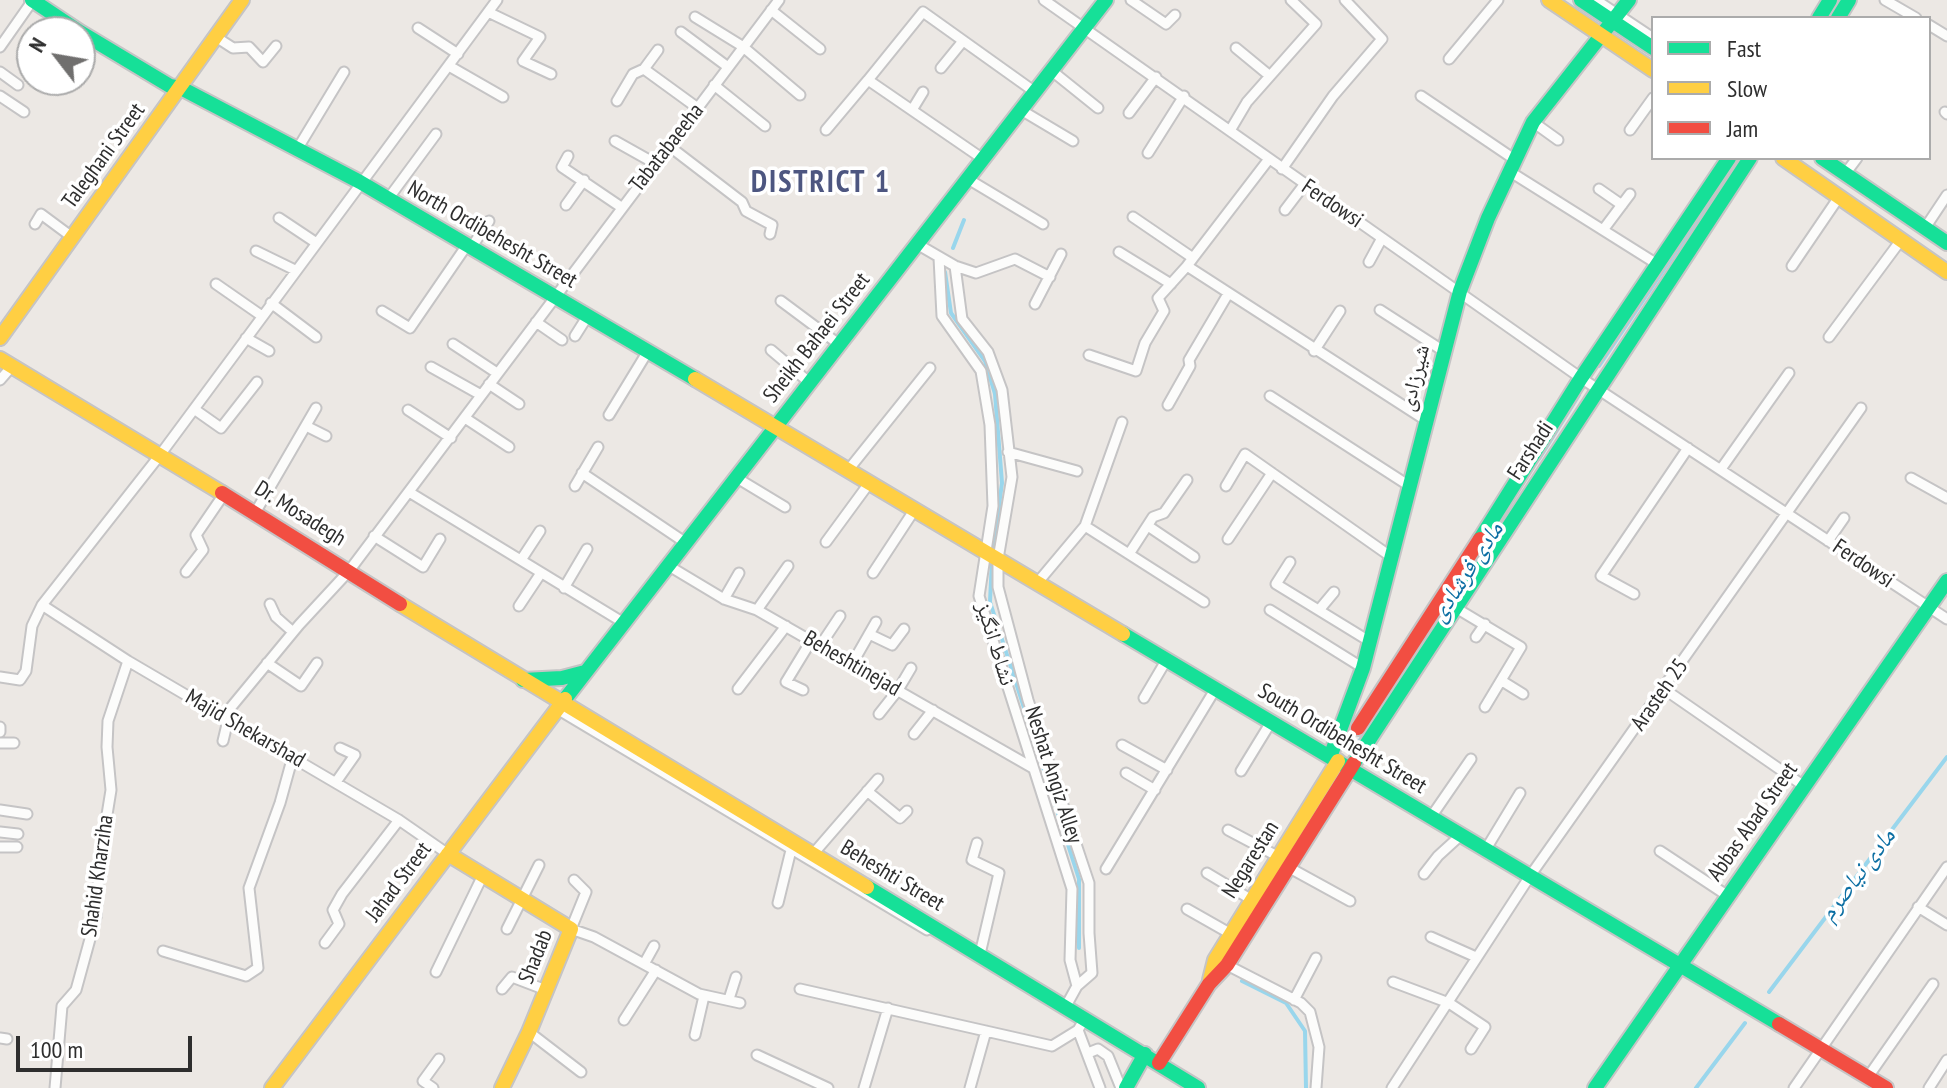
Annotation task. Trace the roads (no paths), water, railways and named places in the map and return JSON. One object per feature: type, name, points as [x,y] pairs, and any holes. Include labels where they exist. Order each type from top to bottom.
[{"type":"street","points":[[0,47],[32,0]]},
{"type":"street","name":"North Ordibehesht Street","points":[[32,0],[56,16]]},
{"type":"street","name":"Taleghani Street","points":[[0,338],[242,0]]},
{"type":"street","points":[[0,677],[20,680],[26,671],[32,626],[42,605],[160,455],[497,0]]},
{"type":"street","name":"Tabatabaeeha","points":[[226,718],[267,663],[340,577],[349,571],[778,0]]},
{"type":"street","name":"Ferdowsi","points":[[1044,0],[1581,378],[1947,619]]},
{"type":"street","name":"Sheikh Bahaei Street","points":[[564,709],[586,672],[1106,0]]},
{"type":"street","points":[[1131,0],[1166,24],[1175,15]]},
{"type":"street","points":[[1231,129],[1247,102],[1316,24],[1291,0]]},
{"type":"street","points":[[1282,169],[1333,96],[1382,39],[1345,0]]},
{"type":"street","points":[[1449,59],[1498,0]]},
{"type":"street","points":[[1549,0],[1651,69]]},
{"type":"street","points":[[1581,0],[1651,37]]},
{"type":"street","points":[[1596,0],[1651,46]]},
{"type":"street","name":"شیرزادی","points":[[1339,762],[1460,291],[1511,165],[1533,122],[1629,0]]},
{"type":"street","points":[[1885,0],[1913,16]]},
{"type":"street","points":[[771,10],[820,49]]},
{"type":"street","points":[[488,12],[540,37],[523,61],[551,74]]},
{"type":"street","points":[[826,130],[923,12],[1035,92]]},
{"type":"street","points":[[695,17],[742,46],[800,95]]},
{"type":"street","points":[[418,28],[458,54]]},
{"type":"street","points":[[681,32],[728,67]]},
{"type":"street","points":[[216,37],[233,48],[249,47],[263,62],[276,46]]},
{"type":"street","points":[[941,68],[963,41]]},
{"type":"street","name":"North Ordibehesht Street","points":[[96,42],[170,86],[181,88],[360,182],[777,426]]},
{"type":"street","points":[[1236,48],[1270,76]]},
{"type":"street","points":[[617,101],[633,74],[644,69],[658,50]]},
{"type":"street","points":[[449,66],[503,97]]},
{"type":"street","points":[[644,69],[699,109]]},
{"type":"street","points":[[1052,71],[1098,108]]},
{"type":"street","points":[[298,148],[344,72]]},
{"type":"street","points":[[1129,113],[1156,77]]},
{"type":"street","points":[[868,80],[983,159]]},
{"type":"street","points":[[714,85],[765,126]]},
{"type":"street","points":[[912,110],[923,92]]},
{"type":"street","points":[[0,96],[24,112]]},
{"type":"street","points":[[1148,153],[1184,96]]},
{"type":"street","points":[[1421,96],[1511,165],[1657,264]]},
{"type":"street","points":[[1630,130],[1651,101]]},
{"type":"street","points":[[1021,110],[1073,141]]},
{"type":"street","points":[[1533,122],[1558,140]]},
{"type":"street","points":[[388,199],[436,134]]},
{"type":"street","points":[[615,141],[656,164]]},
{"type":"street","points":[[669,146],[742,202],[746,211],[772,225],[770,234]]},
{"type":"street","points":[[568,156],[562,167],[621,207]]},
{"type":"street","points":[[1089,355],[1136,371],[1145,343],[1164,311],[1158,298],[1190,262],[1269,159]]},
{"type":"street","name":"Farshadi","points":[[1358,728],[1449,604],[1581,378],[1728,160]]},
{"type":"street","name":"Farshadi","points":[[1339,762],[1598,388],[1749,160]]},
{"type":"street","points":[[1786,160],[1947,272]]},
{"type":"street","points":[[1826,160],[1847,171],[1947,243]]},
{"type":"street","points":[[1836,160],[1847,171]]},
{"type":"street","points":[[1847,171],[1855,160]]},
{"type":"street","points":[[968,179],[1043,224]]},
{"type":"street","points":[[566,205],[584,180]]},
{"type":"street","points":[[1285,210],[1304,185]]},
{"type":"street","points":[[1599,189],[1622,205]]},
{"type":"street","points":[[1603,230],[1630,194]]},
{"type":"street","points":[[1926,226],[1947,195]]},
{"type":"street","points":[[1792,266],[1839,197]]},
{"type":"street","points":[[35,224],[41,214],[72,237]]},
{"type":"street","points":[[1133,217],[1228,294],[1427,421]]},
{"type":"street","points":[[279,218],[315,242]]},
{"type":"street","points":[[382,311],[410,328],[489,221]]},
{"type":"street","points":[[1369,262],[1382,238]]},
{"type":"street","points":[[1829,337],[1901,240]]},
{"type":"street","points":[[917,244],[955,266],[976,273],[1015,259],[1050,277]]},
{"type":"street","points":[[256,251],[295,270]]},
{"type":"street","points":[[1119,252],[1171,284]]},
{"type":"street","points":[[1035,304],[1061,254]]},
{"type":"street","name":"نشاط انگیز","points":[[939,258],[942,316],[981,371],[990,425],[993,506],[979,596],[1072,889],[1070,960],[1077,986]]},
{"type":"street","name":"Neshat Angiz Alley","points":[[955,266],[962,319],[988,352],[1002,390],[1012,477],[998,559],[998,587],[1028,700],[1089,883],[1092,973],[1077,986]]},
{"type":"street","points":[[216,284],[262,316]]},
{"type":"street","points":[[1168,405],[1190,366],[1189,360],[1228,294]]},
{"type":"street","points":[[781,301],[840,345]]},
{"type":"street","points":[[271,303],[316,337]]},
{"type":"street","points":[[1380,310],[1445,352]]},
{"type":"street","points":[[1314,351],[1340,311]]},
{"type":"street","points":[[575,336],[587,317]]},
{"type":"street","points":[[536,322],[562,340]]},
{"type":"street","points":[[246,338],[269,351]]},
{"type":"street","points":[[453,344],[497,373]]},
{"type":"street","points":[[771,350],[810,383]]},
{"type":"street","points":[[609,415],[648,351]]},
{"type":"street","points":[[0,380],[6,362]]},
{"type":"street","name":"Dr. Mosadegh","points":[[6,362],[349,571],[564,709]]},
{"type":"street","points":[[431,367],[481,395]]},
{"type":"street","points":[[849,469],[930,368]]},
{"type":"street","points":[[1721,469],[1789,373]]},
{"type":"street","points":[[194,409],[221,428],[257,382]]},
{"type":"street","points":[[489,384],[519,404]]},
{"type":"street","points":[[1270,396],[1411,487]]},
{"type":"street","points":[[255,513],[316,408]]},
{"type":"street","name":"Arasteh 25","points":[[1392,1088],[1530,876],[1861,408]]},
{"type":"street","points":[[408,410],[451,438]]},
{"type":"street","points":[[465,418],[509,447]]},
{"type":"street","points":[[1038,582],[1085,526],[1122,422]]},
{"type":"street","points":[[306,426],[326,436]]},
{"type":"street","name":"South Ordibehesht Street","points":[[777,426],[1886,1088]]},
{"type":"street","points":[[575,486],[598,447]]},
{"type":"street","points":[[1634,594],[1601,576],[1688,448]]},
{"type":"street","points":[[1008,452],[1077,471]]},
{"type":"street","points":[[1226,486],[1245,454],[1390,556]]},
{"type":"street","points":[[582,473],[686,543]]},
{"type":"street","points":[[1228,539],[1272,473]]},
{"type":"street","points":[[737,478],[785,507]]},
{"type":"street","points":[[1911,478],[1947,498]]},
{"type":"street","points":[[1129,554],[1153,517],[1164,513],[1187,480]]},
{"type":"street","points":[[826,542],[870,482]]},
{"type":"street","points":[[409,492],[624,623]]},
{"type":"street","points":[[186,572],[203,550],[196,535],[224,494]]},
{"type":"street","points":[[873,573],[915,509]]},
{"type":"street","points":[[1828,541],[1844,518]]},
{"type":"street","points":[[1085,526],[1204,602]]},
{"type":"street","points":[[1148,526],[1194,557]]},
{"type":"street","points":[[521,560],[540,531]]},
{"type":"street","points":[[374,536],[423,567],[440,539]]},
{"type":"street","points":[[564,588],[587,549]]},
{"type":"street","points":[[1290,562],[1276,584],[1369,641]]},
{"type":"street","name":"Beheshtinejad","points":[[669,566],[724,599],[757,610],[786,626],[1033,768]]},
{"type":"street","points":[[757,610],[788,566]]},
{"type":"street","points":[[519,606],[541,573]]},
{"type":"street","points":[[724,599],[739,573]]},
{"type":"street","name":"Abbas Abad Street","points":[[1595,1088],[1947,581]]},
{"type":"street","points":[[1319,610],[1334,592]]},
{"type":"street","points":[[270,604],[276,617],[293,632]]},
{"type":"street","points":[[1449,604],[1521,647],[1485,707]]},
{"type":"street","name":"Majid Shekarshad","points":[[42,605],[128,661],[399,820],[448,854]]},
{"type":"street","points":[[1270,610],[1363,668]]},
{"type":"street","points":[[803,690],[786,682],[840,616]]},
{"type":"street","points":[[852,664],[876,622]]},
{"type":"street","points":[[1476,637],[1485,624]]},
{"type":"street","points":[[738,689],[786,626]]},
{"type":"street","points":[[869,634],[892,645],[904,629]]},
{"type":"street","points":[[1144,698],[1167,659]]},
{"type":"street","name":"Shahid Kharziha","points":[[55,1088],[62,1006],[76,990],[96,917],[100,858],[111,790],[108,721],[128,661]]},
{"type":"street","points":[[267,663],[301,686],[317,663]]},
{"type":"street","points":[[879,714],[911,668]]},
{"type":"street","points":[[521,679],[562,678],[586,672]]},
{"type":"street","points":[[1502,681],[1523,694]]},
{"type":"street","points":[[1106,869],[1216,688]]},
{"type":"street","points":[[1664,689],[1804,786]]},
{"type":"street","points":[[1014,705],[1028,700]]},
{"type":"street","name":"Beheshti Street","points":[[564,709],[1081,1023],[1143,1057],[1186,1088]]},
{"type":"street","name":"Jahad Street","points":[[272,1088],[448,854],[564,709]]},
{"type":"street","points":[[914,734],[933,710]]},
{"type":"street","points":[[223,741],[226,718]]},
{"type":"street","points":[[1241,771],[1271,722]]},
{"type":"street","points":[[0,743],[14,743]]},
{"type":"street","points":[[1122,745],[1167,770]]},
{"type":"street","points":[[336,782],[355,755],[340,748]]},
{"type":"street","points":[[163,951],[246,976],[258,968],[249,888],[280,803],[293,756]]},
{"type":"street","points":[[1431,817],[1471,759]]},
{"type":"street","name":"Negarestan","points":[[1159,1063],[1209,984],[1227,965],[1339,762]]},
{"type":"street","points":[[1126,773],[1155,790]]},
{"type":"street","points":[[813,854],[878,779]]},
{"type":"street","points":[[867,791],[900,818],[907,811]]},
{"type":"street","points":[[1486,849],[1520,793]]},
{"type":"street","points":[[0,810],[27,814]]},
{"type":"street","points":[[325,943],[339,924],[333,910],[342,894],[399,820]]},
{"type":"street","points":[[1228,830],[1350,901]]},
{"type":"street","points":[[0,832],[18,834]]},
{"type":"street","points":[[1424,874],[1461,835]]},
{"type":"street","points":[[977,843],[972,860],[999,873],[980,954]]},
{"type":"street","points":[[778,903],[792,846]]},
{"type":"street","name":"Beheshti Street","points":[[792,846],[813,854],[1066,1006],[1081,1023]]},
{"type":"street","points":[[0,847],[17,847]]},
{"type":"street","points":[[1660,851],[1728,896]]},
{"type":"street","name":"Shadab","points":[[448,854],[571,929],[529,1032],[502,1088]]},
{"type":"street","name":"Negarestan","points":[[1209,984],[1215,960],[1252,900],[1284,862]]},
{"type":"street","points":[[507,929],[539,865]]},
{"type":"street","points":[[1794,1088],[1947,867]]},
{"type":"street","points":[[1207,873],[1252,900]]},
{"type":"street","points":[[436,972],[483,875]]},
{"type":"street","points":[[574,880],[586,892],[571,929],[594,937],[704,996],[740,1003]]},
{"type":"street","points":[[1918,907],[1947,925]]},
{"type":"street","points":[[1187,909],[1231,934]]},
{"type":"street","points":[[1431,937],[1476,957]]},
{"type":"street","points":[[644,964],[654,946]]},
{"type":"street","points":[[1294,1000],[1316,958]]},
{"type":"street","points":[[1227,965],[1294,1000],[1310,1012],[1319,1047],[1316,1088]]},
{"type":"street","points":[[624,1020],[656,970]]},
{"type":"street","points":[[502,989],[512,977],[546,990]]},
{"type":"street","points":[[729,999],[736,977]]},
{"type":"street","points":[[1393,982],[1449,1003],[1485,1027],[1471,1049]]},
{"type":"street","points":[[1868,1077],[1933,984]]},
{"type":"street","points":[[1066,1006],[1077,986]]},
{"type":"street","points":[[800,989],[1052,1046],[1081,1023],[1100,1088]]},
{"type":"street","points":[[695,1035],[704,996]]},
{"type":"street","points":[[864,1088],[888,1008]]},
{"type":"street","points":[[970,1088],[986,1031]]},
{"type":"street","points":[[529,1032],[581,1072]]},
{"type":"street","points":[[1088,1053],[1098,1049],[1108,1056],[1124,1088]]},
{"type":"street","points":[[757,1055],[828,1088]]},
{"type":"street","points":[[1124,1088],[1143,1057]]},
{"type":"street","name":"Beheshti Street","points":[[1143,1057],[1159,1063],[1198,1088]]},
{"type":"street","points":[[433,1088],[423,1081],[439,1059]]},
{"type":"street","points":[[1929,1088],[1947,1060]]},
{"type":"waterway","name":"مادی فرشادی","points":[[1599,366],[1738,160]]},
{"type":"waterway","points":[[953,248],[964,220]]},
{"type":"waterway","points":[[945,272],[951,313],[985,361],[995,394],[1002,483],[993,551]]},
{"type":"waterway","name":"مادی فرشادی","points":[[1539,459],[1579,395]]},
{"type":"waterway","points":[[992,560],[990,602],[1079,879],[1079,948]]},
{"type":"waterway","name":"مادی فرشادی","points":[[1355,748],[1390,692]]},
{"type":"waterway","name":"مادی نیاصرم","points":[[1769,992],[1947,757]]},
{"type":"waterway","name":"مادی فرشادی","points":[[1242,981],[1286,1003],[1305,1031],[1306,1088]]},
{"type":"waterway","name":"مادی نیاصرم","points":[[1696,1088],[1745,1023]]},
{"type":"district","name":"DISTRICT 1","points":[[821,183]]}]
